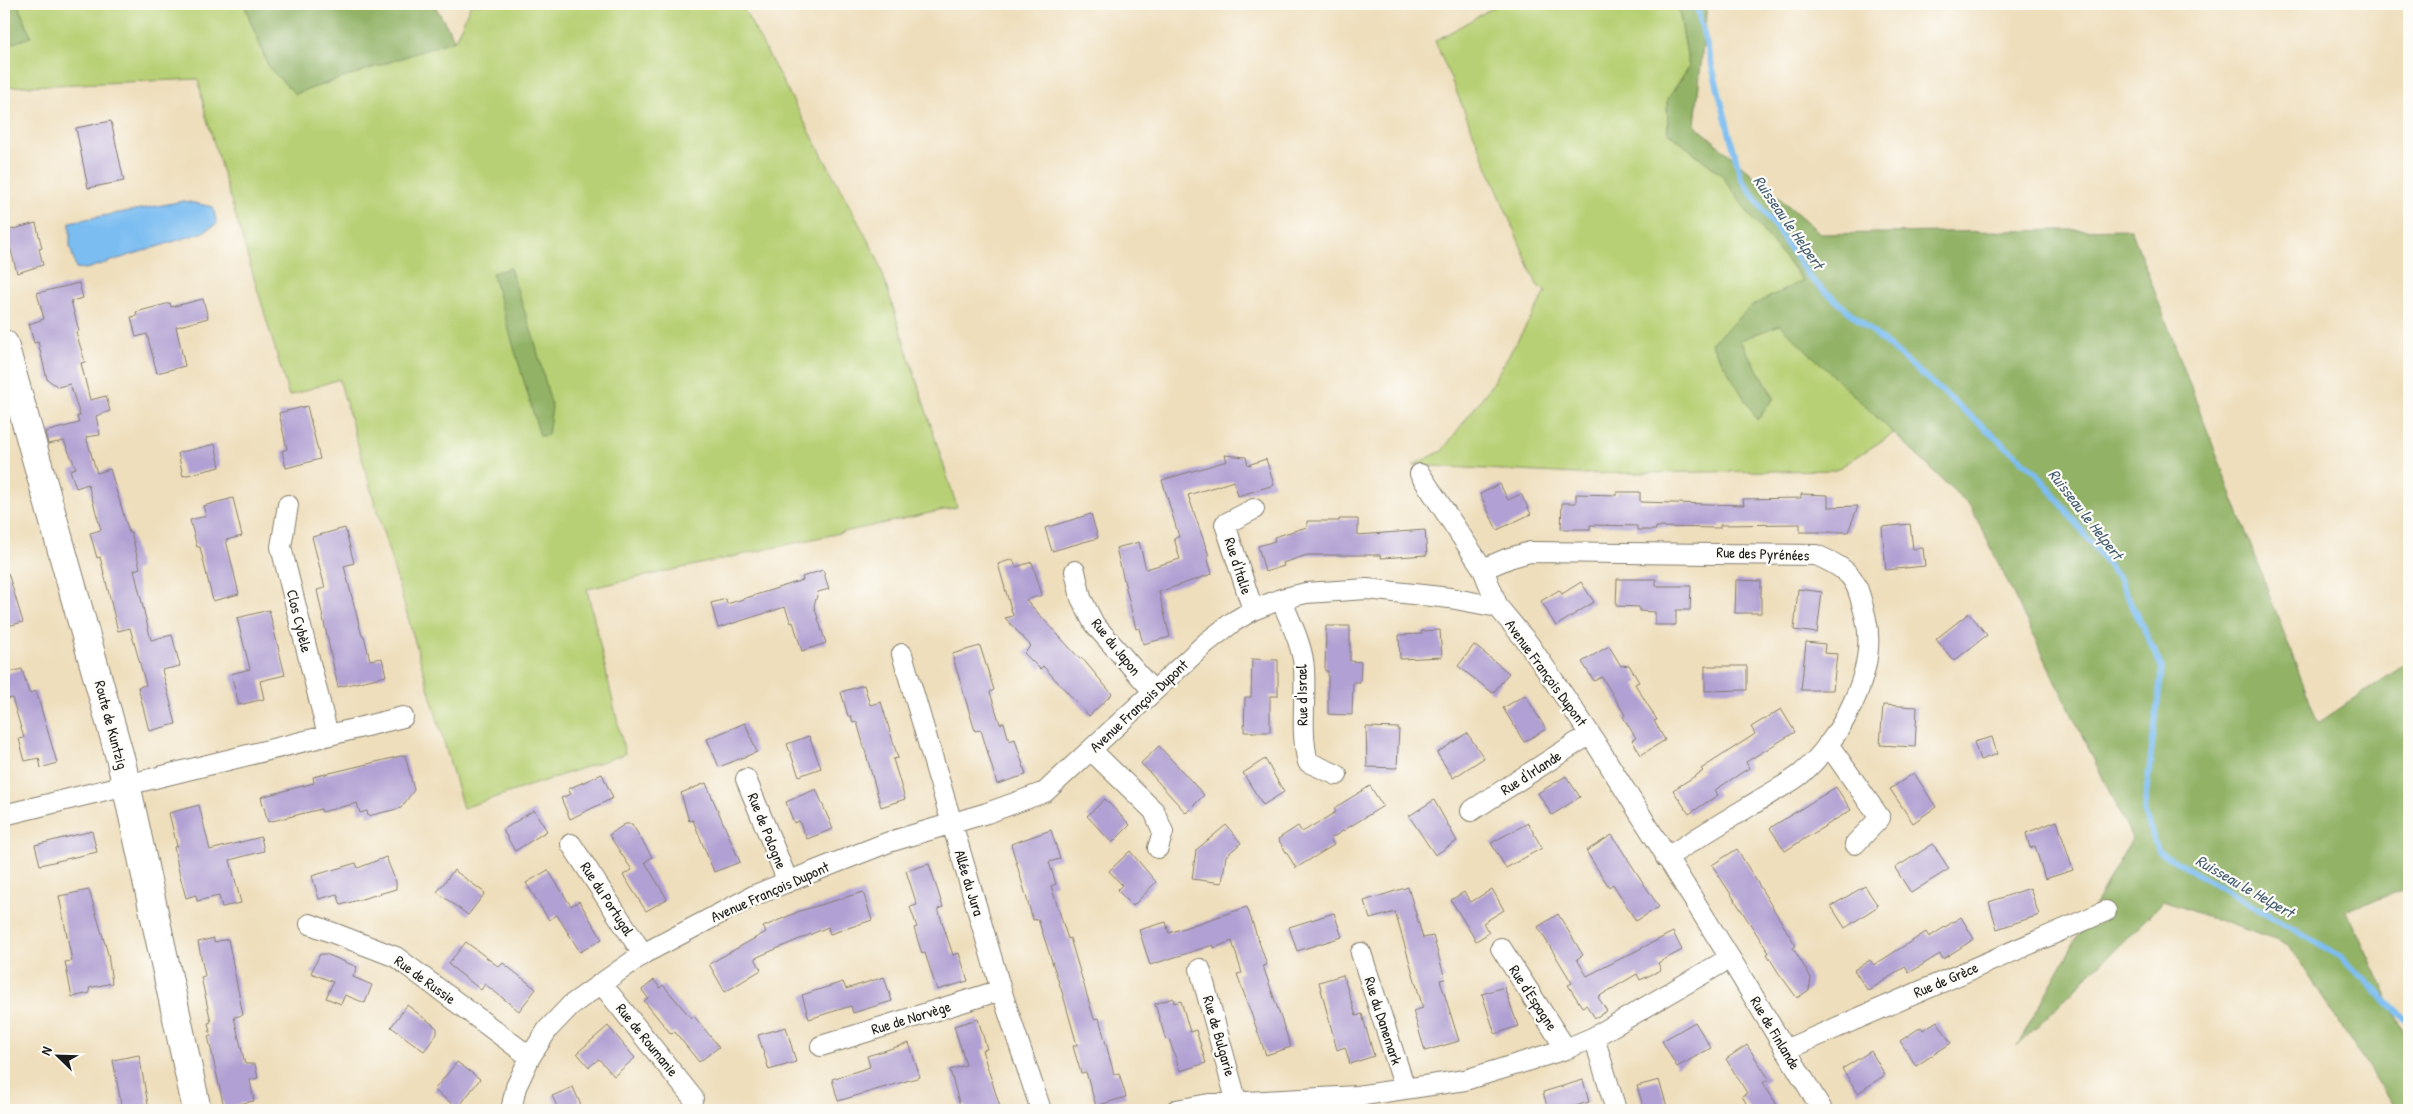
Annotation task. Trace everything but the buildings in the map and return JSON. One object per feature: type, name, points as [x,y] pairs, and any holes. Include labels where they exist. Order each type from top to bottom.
[{"type":"street","name":"Route de Kuntzig","points":[[4,344],[127,785],[197,1110]]},
{"type":"street","points":[[1420,474],[1483,569],[1498,607]]},
{"type":"street","name":"Clos Cybèle","points":[[288,505],[281,547],[328,735]]},
{"type":"street","name":"Rue d'Italie","points":[[1253,610],[1224,524],[1254,509]]},
{"type":"street","name":"Rue des Pyrénées","points":[[1483,569],[1509,558],[1530,552],[1816,555],[1842,566],[1858,587],[1868,628],[1868,654],[1855,699],[1828,744],[1801,774],[1666,858]]},
{"type":"street","name":"Rue du Japon","points":[[1075,571],[1081,598],[1094,624],[1153,691]]},
{"type":"street","name":"Avenue François Dupont","points":[[511,1110],[516,1087],[530,1056],[548,1029],[571,1005],[643,954],[755,895],[889,842],[952,824],[1045,792],[1207,642],[1233,622],[1253,610],[1281,599],[1306,593],[1367,590],[1450,598],[1498,607],[1528,643],[1590,734],[1730,958]]},
{"type":"street","name":"Rue d'Israel","points":[[1281,599],[1294,629],[1304,667],[1303,742],[1308,762],[1337,776]]},
{"type":"street","name":"Allée du Jura","points":[[902,654],[1001,990],[1041,1110]]},
{"type":"street","points":[[4,815],[403,717]]},
{"type":"street","name":"Rue d'Irlande","points":[[1471,812],[1590,734]]},
{"type":"street","points":[[1828,744],[1880,818],[1855,844]]},
{"type":"street","points":[[1092,750],[1154,811],[1163,832],[1158,848]]},
{"type":"street","name":"Rue de Pologne","points":[[746,779],[788,882]]},
{"type":"street","name":"Rue du Portugal","points":[[571,844],[643,954]]},
{"type":"street","name":"Rue de Grèce","points":[[1785,1050],[2106,911]]},
{"type":"street","name":"Rue de Russie","points":[[310,924],[396,957],[530,1056]]},
{"type":"street","name":"Rue d'Espagne","points":[[1501,948],[1566,1048]]},
{"type":"street","name":"Rue du Danemark","points":[[1361,954],[1404,1088]]},
{"type":"street","points":[[1176,1110],[1209,1104],[1331,1104],[1404,1088],[1466,1080],[1566,1048],[1594,1037],[1705,975],[1730,958]]},
{"type":"street","name":"Rue de Finlande","points":[[1730,958],[1821,1108]]},
{"type":"street","name":"Rue de Bulgarie","points":[[1200,969],[1238,1103]]},
{"type":"street","name":"Rue de Roumanie","points":[[601,983],[693,1098]]},
{"type":"street","name":"Rue de Norvège","points":[[822,1046],[1001,990]]},
{"type":"street","points":[[1594,1037],[1616,1110]]},
{"type":"green space","points":[[4,4],[18,4],[31,37],[4,46]]},
{"type":"green space","points":[[18,4],[244,4],[269,68],[455,40],[471,4],[741,4],[877,257],[957,507],[587,589],[625,754],[463,808],[339,379],[289,396],[206,116],[198,79],[4,87],[4,46],[31,36]]},
{"type":"green space","points":[[244,4],[434,4],[455,40],[295,94],[269,68]]},
{"type":"green space","points":[[1499,4],[1678,4],[1689,67],[1667,100],[1668,132],[1722,175],[1749,214],[1803,281],[1752,306],[1711,344],[1758,419],[1774,398],[1739,339],[1780,324],[1894,433],[1836,470],[1576,474],[1413,465],[1442,451],[1488,390],[1546,292],[1537,285],[1435,41]]},
{"type":"green space","points":[[1678,4],[1707,4],[1695,125],[1821,234],[2131,229],[2318,723],[2409,662],[2409,888],[2347,910],[2409,1044],[2409,1110],[2396,1110],[2289,945],[2164,901],[2017,1046],[2132,838],[1971,507],[1780,325],[1740,340],[1774,398],[1757,420],[1711,343],[1752,306],[1803,280],[1749,214],[1722,175],[1668,132],[1667,100],[1689,67]]},
{"type":"green space","points":[[510,268],[534,339],[552,407],[548,435],[540,436],[492,273]]},
{"type":"water","points":[[184,201],[213,207],[217,224],[201,233],[86,269],[76,268],[70,246],[70,222]]},
{"type":"waterway","name":"Ruisseau le Helpert","points":[[1696,4],[1741,178],[1811,279],[2037,473],[2120,580],[2162,668],[2144,811],[2158,851],[2341,957],[2409,1023]]}]
